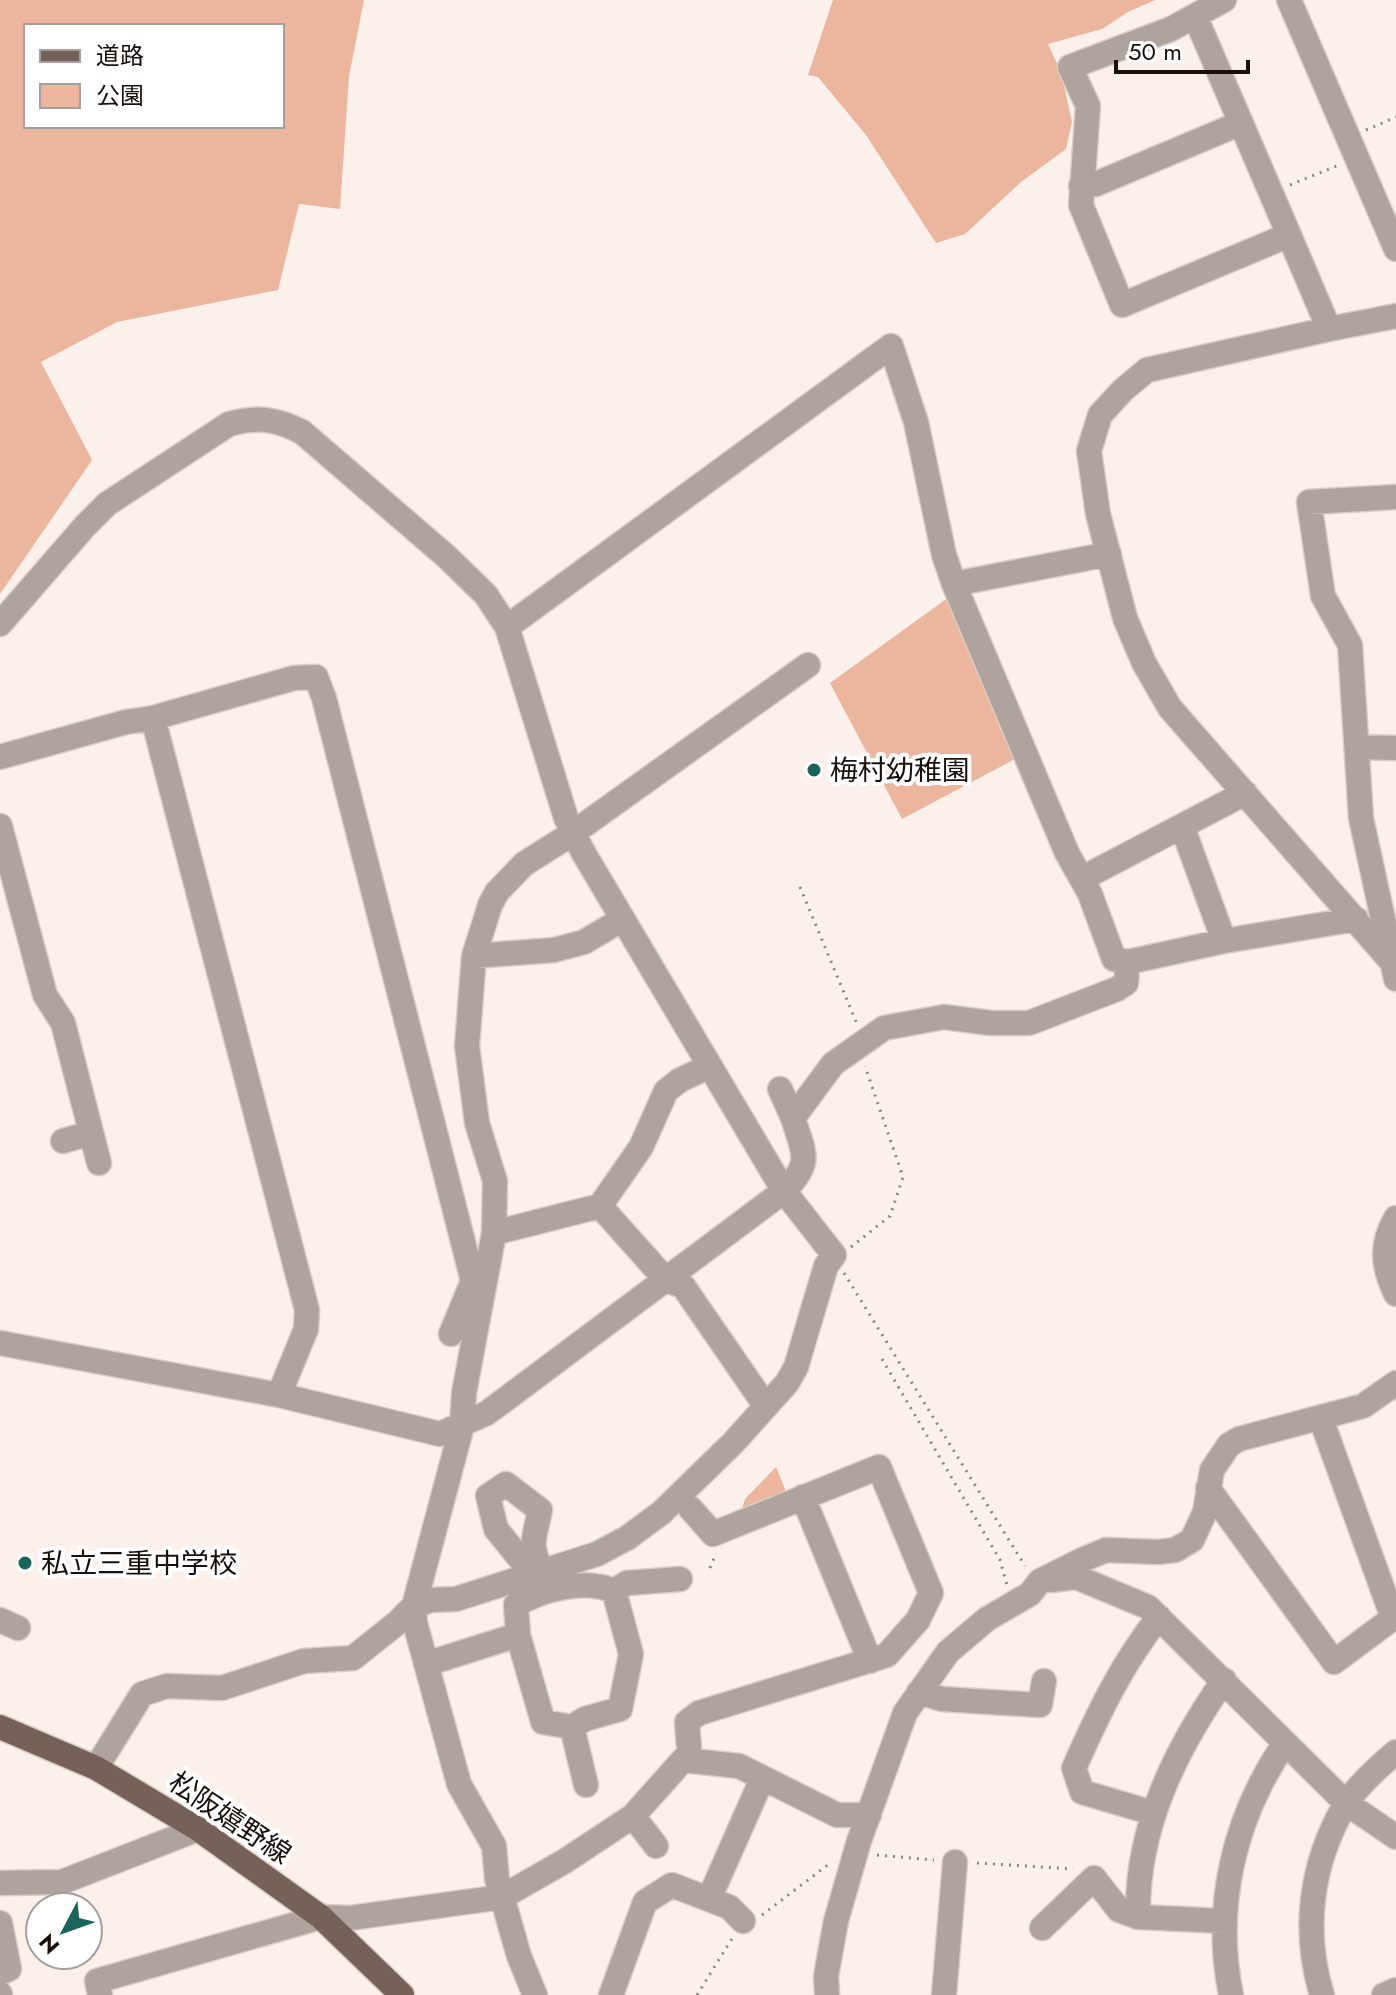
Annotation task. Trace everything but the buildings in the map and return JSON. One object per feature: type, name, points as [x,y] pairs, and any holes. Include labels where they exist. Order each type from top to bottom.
[{"type":"main road","name":"松阪嬉野線","points":[[0,1727],[96,1768],[198,1829],[321,1917],[402,1995]]},
{"type":"street","points":[[1224,0],[1171,29],[1070,67],[1088,106],[1081,205],[1122,305],[1289,235]]},
{"type":"street","points":[[1289,0],[1396,249]]},
{"type":"street","points":[[1195,16],[1329,329]]},
{"type":"street","points":[[1081,186],[1096,184],[1241,123]]},
{"type":"street","points":[[1394,971],[1356,919],[1170,708],[1144,663],[1125,618],[1098,514],[1089,451],[1100,415],[1147,370],[1396,316]]},
{"type":"street","points":[[507,627],[891,346],[916,422],[944,555],[954,584],[1067,853],[1083,878],[1114,959],[1128,962],[1224,941],[1356,919]]},
{"type":"street","points":[[0,624],[107,504],[229,424],[252,418],[282,422],[302,432],[447,557],[486,595],[507,627],[573,833],[784,1191],[838,1263],[826,1266],[796,1367],[787,1383],[733,1443],[661,1513],[627,1538],[597,1554],[539,1566],[456,1599],[431,1600],[414,1606],[353,1658],[304,1661],[222,1688],[167,1686],[142,1694],[96,1768]]},
{"type":"street","points":[[1394,971],[1361,818],[1350,645],[1323,596],[1309,502],[1396,497]]},
{"type":"street","points":[[954,584],[1109,554]]},
{"type":"street","points":[[535,1995],[519,1956],[497,1879],[494,1846],[459,1784],[415,1623],[414,1606],[462,1426],[464,1393],[494,1233],[495,1181],[477,1123],[467,1046],[474,956],[483,921],[497,892],[524,864],[573,833],[808,665]]},
{"type":"street","points":[[0,757],[294,678],[316,677],[473,1281],[451,1334]]},
{"type":"street","points":[[153,718],[307,1310],[306,1329],[279,1395]]},
{"type":"street","points":[[1357,747],[1396,748]]},
{"type":"street","points":[[1083,878],[1245,793]]},
{"type":"street","points":[[0,826],[45,995],[63,1023],[99,1163]]},
{"type":"street","points":[[1182,826],[1224,941]]},
{"type":"street","points":[[474,956],[554,950],[584,942],[623,919]]},
{"type":"street","points":[[793,1118],[833,1064],[884,1028],[944,1017],[991,1023],[1029,1023],[1117,989],[1126,983],[1128,962]]},
{"type":"street","points":[[494,1233],[600,1206],[641,1147],[666,1091],[680,1080],[710,1066]]},
{"type":"street","points":[[0,1343],[279,1395],[440,1434],[487,1413],[784,1191],[800,1175],[805,1157],[780,1089]]},
{"type":"street","points":[[63,1141],[91,1133]]},
{"type":"street","points":[[600,1206],[666,1280],[683,1286],[765,1405]]},
{"type":"street","points":[[1396,1218],[1384,1249],[1385,1272],[1396,1294]]},
{"type":"street","points":[[827,1995],[826,1976],[836,1921],[859,1841],[905,1713],[948,1652],[987,1619],[1030,1594],[1040,1581],[1106,1550],[1175,1550],[1192,1540],[1205,1512],[1212,1470],[1229,1445],[1239,1439],[1363,1406],[1396,1383]]},
{"type":"street","points":[[1208,1488],[1334,1662],[1393,1618],[1321,1419]]},
{"type":"street","points":[[690,1508],[713,1534],[879,1467],[931,1593],[918,1620],[887,1655],[699,1713],[687,1722],[690,1761]]},
{"type":"street","points":[[803,1497],[870,1661]]},
{"type":"street","points":[[1040,1581],[1076,1577],[1148,1607],[1346,1803],[1396,1837]]},
{"type":"street","points":[[614,1591],[627,1583],[680,1579]]},
{"type":"street","points":[[605,1587],[614,1591],[631,1654],[620,1709],[585,1719],[572,1727],[543,1722],[518,1635],[516,1605],[553,1588],[605,1587]]},
{"type":"street","points":[[1153,1813],[1082,1792],[1074,1768],[1106,1698],[1159,1617]]},
{"type":"street","points":[[426,1664],[518,1635]]},
{"type":"street","points":[[1138,1917],[1140,1878],[1153,1813],[1179,1750],[1198,1716],[1224,1680]]},
{"type":"street","points":[[919,1692],[942,1699],[1040,1705],[1044,1681]]},
{"type":"street","points":[[572,1727],[586,1785]]},
{"type":"street","points":[[1231,1995],[1224,1958],[1227,1885],[1241,1826],[1262,1779],[1285,1743]]},
{"type":"street","points":[[1322,1995],[1312,1947],[1313,1896],[1319,1864],[1346,1803],[1374,1771],[1396,1752]]},
{"type":"street","points":[[100,1995],[97,1981],[321,1917],[350,1918],[502,1897],[565,1861],[633,1816],[683,1760],[739,1766],[837,1815],[869,1815]]},
{"type":"street","points":[[709,1899],[762,1779]]},
{"type":"street","points":[[633,1816],[656,1846]]},
{"type":"street","points":[[0,1883],[62,1882],[198,1829]]},
{"type":"street","points":[[944,1995],[955,1862]]},
{"type":"street","points":[[1042,1928],[1094,1878],[1119,1910],[1138,1917],[1224,1921]]},
{"type":"street","points":[[611,1995],[645,1902],[672,1885],[729,1907],[743,1921]]},
{"type":"street","points":[[0,1923],[9,1969],[0,1973]]},
{"type":"street","points":[[1384,1995],[1396,1990]]},
{"type":"path","points":[[1271,193],[1353,148],[1396,117]]},
{"type":"path","points":[[800,887],[856,1019],[858,1045],[903,1177],[890,1216],[846,1252],[838,1263],[865,1302],[1030,1575],[1040,1581]]},
{"type":"path","points":[[882,1359],[1000,1560],[1004,1579],[1015,1603]]},
{"type":"path","points":[[697,1995],[743,1921],[758,1919],[859,1841]]},
{"type":"green space","points":[[0,0],[364,0],[349,76],[340,209],[299,204],[278,290],[117,322],[41,362],[92,460],[0,594]]},
{"type":"green space","points":[[833,0],[1155,0],[1128,12],[1102,29],[1048,44],[1061,72],[1072,122],[1066,149],[1021,182],[965,234],[936,243],[866,135],[818,77],[808,75]]},
{"type":"green space","points":[[949,597],[1017,758],[902,819],[830,683]]},
{"type":"green space","points":[[776,1467],[788,1496],[740,1516],[745,1499]]},
{"type":"place","name":"梅村幼稚園","points":[[814,770]]},
{"type":"place","name":"私立三重中学校","points":[[25,1563]]}]
